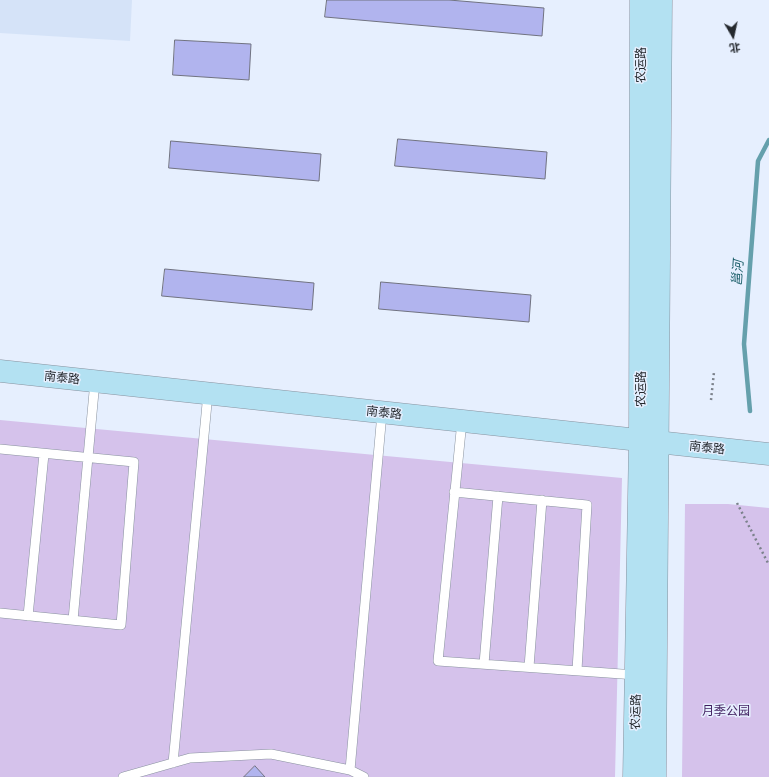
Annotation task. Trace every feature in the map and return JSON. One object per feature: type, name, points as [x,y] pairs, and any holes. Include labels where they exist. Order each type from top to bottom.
[{"type":"main road","name":"农运路","points":[[641,0],[655,777]]},
{"type":"main road","name":"农运路","points":[[634,777],[636,675],[649,442],[661,0]]},
{"type":"main road","name":"南泰路","points":[[0,371],[769,454]]},
{"type":"lane","points":[[73,620],[96,381]]},
{"type":"lane","points":[[172,763],[208,393]]},
{"type":"lane","points":[[350,770],[382,413]]},
{"type":"lane","points":[[462,421],[438,661],[636,675]]},
{"type":"lane","points":[[0,449],[134,462],[121,625],[0,613]]},
{"type":"lane","points":[[28,616],[44,454]]},
{"type":"lane","points":[[454,492],[587,505],[577,670]]},
{"type":"lane","points":[[484,664],[498,496]]},
{"type":"lane","points":[[529,667],[542,500]]},
{"type":"lane","points":[[123,777],[190,758],[271,754],[350,770],[364,777]]},
{"type":"path","points":[[711,400],[714,372]]},
{"type":"path","points":[[737,503],[769,565]]},
{"type":"shaded area","points":[[0,0],[132,0],[130,41],[0,33]]},
{"type":"green space","points":[[0,420],[622,478],[615,777],[0,777]]},
{"type":"green space","name":"月季公园","points":[[685,504],[728,504],[769,508],[769,777],[682,777]]},
{"type":"building","points":[[327,0],[449,0],[544,8],[542,36],[325,17]]},
{"type":"building","points":[[175,40],[251,44],[249,80],[173,75]]},
{"type":"building","points":[[398,139],[547,152],[545,179],[395,166]]},
{"type":"building","points":[[171,141],[321,154],[319,181],[169,168]]},
{"type":"building","points":[[165,269],[314,283],[312,310],[162,296]]},
{"type":"building","points":[[381,282],[531,295],[529,322],[379,309]]},
{"type":"building","points":[[255,766],[265,777],[244,777]]},
{"type":"waterway","name":"邕河","points":[[750,411],[744,344],[758,161],[769,140]]}]
